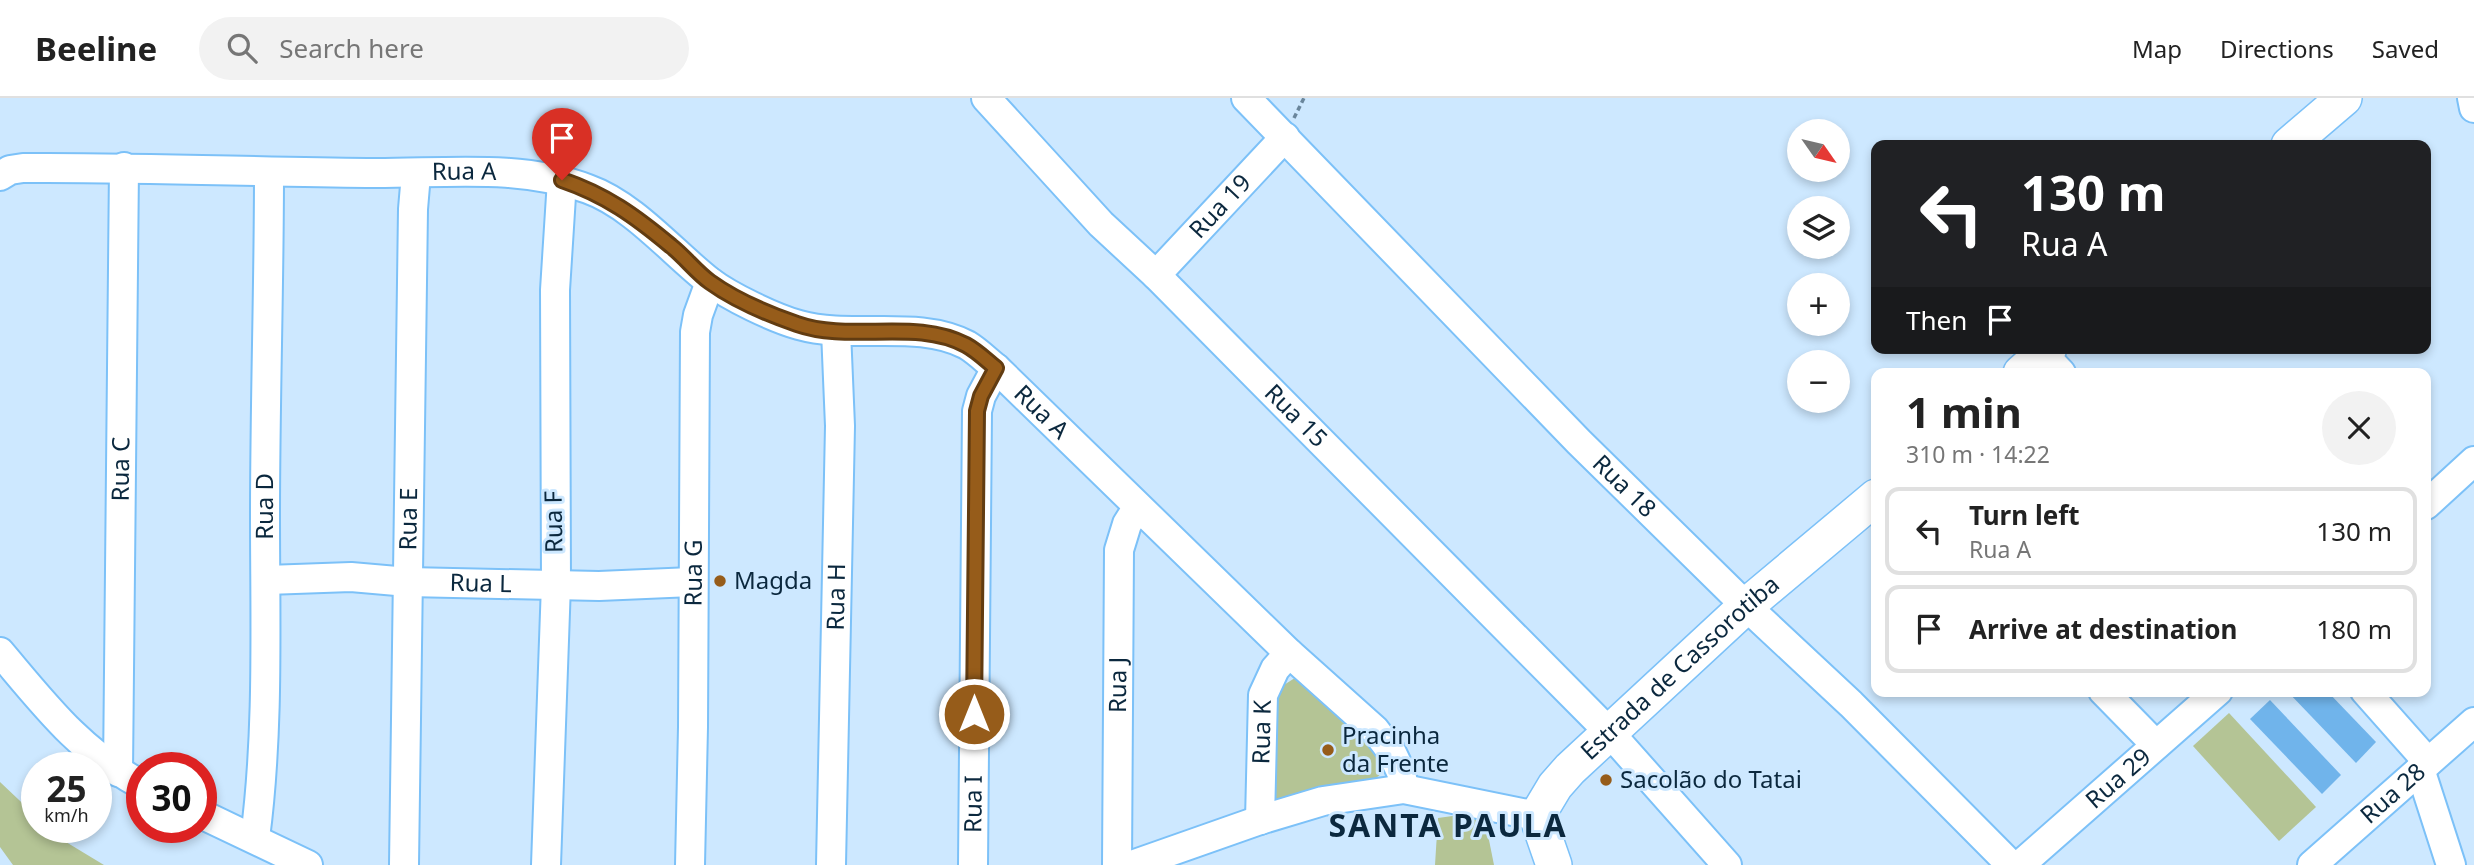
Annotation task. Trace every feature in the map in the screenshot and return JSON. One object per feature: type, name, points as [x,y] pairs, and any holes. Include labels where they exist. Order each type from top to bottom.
[{"type":"main road","points":[[2295,140],[2344,98]]},
{"type":"main road","name":"Estrada de Cassorotiba","points":[[1537,817],[1555,786],[1609,732],[1745,606],[1871,501]]},
{"type":"main road","points":[[1537,817],[1553,865]]},
{"type":"street","name":"Rua 15","points":[[986,98],[1101,224],[1156,275],[1609,732],[1727,865]]},
{"type":"street","name":"Rua 18","points":[[1247,98],[1579,442],[1745,606],[1851,704],[2011,865]]},
{"type":"street","points":[[2472,98],[2474,108]]},
{"type":"street","name":"Rua 19","points":[[1156,275],[1285,137]]},
{"type":"street","name":"Rua A","points":[[0,176],[23,167],[416,174],[524,173],[562,180],[592,190],[614,202],[672,247],[710,282],[760,310],[800,326],[836,331],[917,333],[946,337],[967,345],[996,368],[1137,508],[1289,653],[1375,730],[1391,751],[1401,772],[1404,789]]},
{"type":"street","name":"Rua C","points":[[124,167],[130,752]]},
{"type":"street","name":"Rua D","points":[[256,838],[262,771],[267,580],[265,441],[269,172]]},
{"type":"street","name":"Rua E","points":[[404,865],[413,209],[416,174]]},
{"type":"street","name":"Rua F","points":[[546,865],[556,584],[555,290],[562,180]]},
{"type":"street","name":"Rua G","points":[[690,865],[695,332],[710,282]]},
{"type":"street","name":"Rua H","points":[[831,865],[840,426],[836,331]]},
{"type":"street","name":"Rua I","points":[[973,865],[976,420],[981,396],[996,368]]},
{"type":"street","points":[[2431,500],[2474,461]]},
{"type":"street","name":"Rua J","points":[[1117,865],[1119,550],[1127,524],[1137,508]]},
{"type":"street","name":"Rua L","points":[[267,580],[351,577],[408,582],[599,586],[692,582]]},
{"type":"street","points":[[0,652],[64,728],[92,754],[126,775]]},
{"type":"street","name":"Rua K","points":[[1260,820],[1263,695],[1275,669],[1289,653]]},
{"type":"street","points":[[2109,697],[2156,745]]},
{"type":"street","name":"Rua 29","points":[[2020,865],[2211,697]]},
{"type":"street","points":[[2370,697],[2424,766],[2451,865]]},
{"type":"street","name":"Rua 28","points":[[2312,865],[2474,722]]},
{"type":"street","points":[[1132,865],[1323,801],[1404,789],[1537,817]]},
{"type":"street","points":[[217,821],[308,865]]},
{"type":"green space","name":"Pracinha da Frente","points":[[1301,674],[1349,714],[1389,767],[1358,788],[1271,802],[1273,692]]},
{"type":"green space","points":[[2229,713],[2316,807],[2279,841],[2193,746]]},
{"type":"green space","points":[[0,782],[21,802],[21,843],[68,843],[104,865],[13,865],[0,847]]},
{"type":"green space","points":[[1467,814],[1486,825],[1494,865],[1435,865],[1438,818]]},
{"type":"building","points":[[2293,697],[2333,697],[2376,742],[2356,763]]},
{"type":"building","points":[[2270,700],[2341,775],[2322,794],[2250,719]]},
{"type":"place","name":"Magda","points":[[720,581]]},
{"type":"place","name":"Pracinha da Frente","points":[[1328,750]]},
{"type":"place","name":"Sacolão do Tatai","points":[[1606,780]]},
{"type":"district","name":"SANTA PAULA","points":[[1448,826]]},
{"type":"route","points":[[562,180],[592,190],[614,202],[672,247],[710,282],[760,310],[800,326],[836,331],[917,333],[946,337],[967,345],[996,368],[981,396],[977,411],[974,714]]}]
